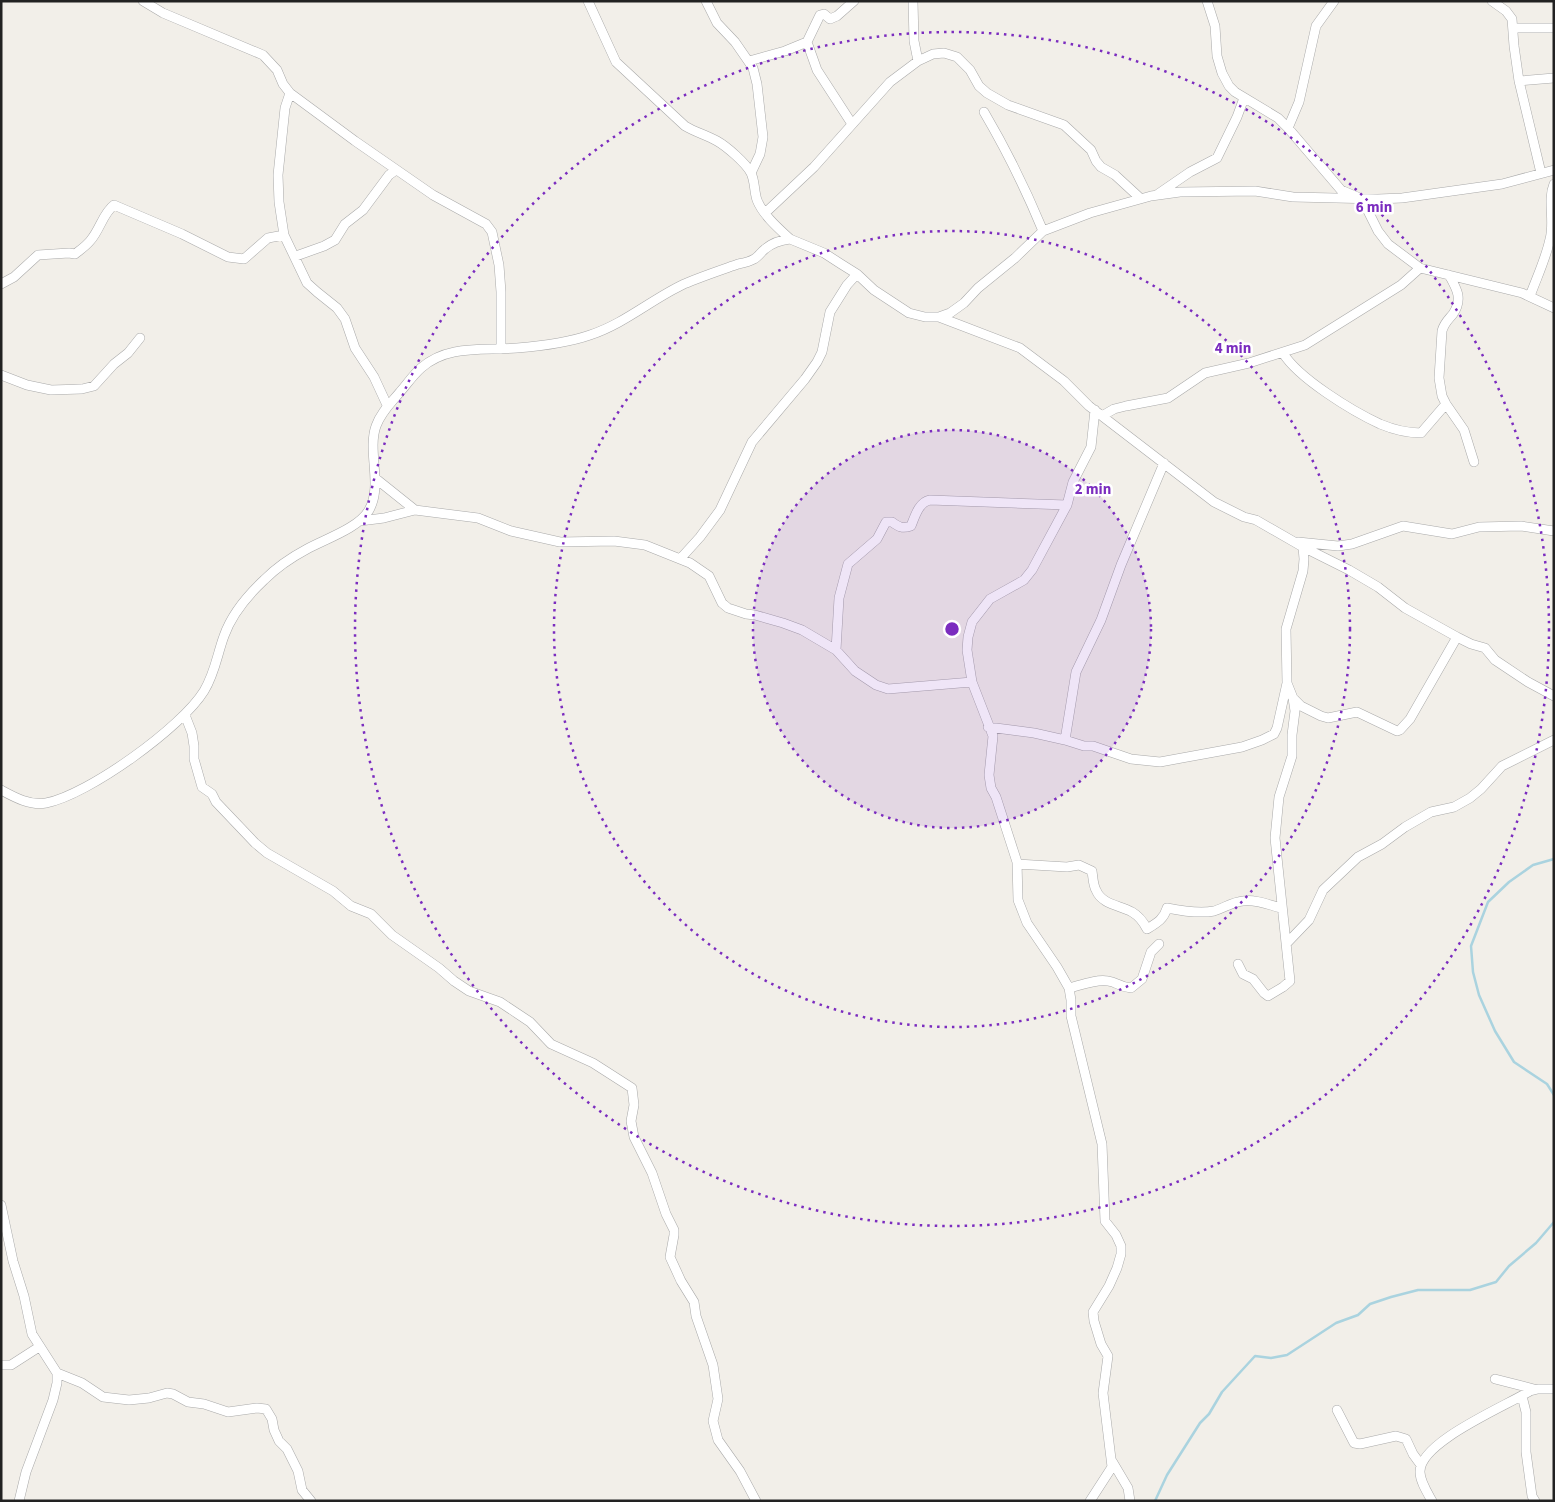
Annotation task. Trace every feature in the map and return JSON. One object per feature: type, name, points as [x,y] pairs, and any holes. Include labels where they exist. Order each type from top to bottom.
[{"type":"street","points":[[143,1],[163,13],[263,55],[277,70],[283,84],[290,92],[432,195],[486,224],[492,232],[499,265],[501,349]]},
{"type":"street","points":[[588,1],[616,62],[685,126],[718,142],[738,158],[751,173],[757,200],[765,213],[774,225],[790,239],[824,253],[857,274],[874,290],[909,313],[925,317],[940,317],[1020,348],[1064,381],[1088,406],[1223,507],[1244,517],[1256,520],[1303,547],[1349,570],[1378,587],[1406,608],[1457,637],[1485,648],[1495,660],[1528,682],[1554,696]]},
{"type":"street","points":[[706,1],[717,23],[735,42],[753,68],[757,84],[763,137],[760,154],[751,173]]},
{"type":"street","points":[[852,124],[817,70],[807,42],[820,15],[824,14],[830,19],[837,16],[854,1]]},
{"type":"street","points":[[913,1],[914,41],[918,61]]},
{"type":"street","points":[[1206,1],[1215,26],[1217,56],[1222,73],[1229,86],[1244,98],[1278,118],[1341,190],[1362,199],[1378,231],[1388,244],[1420,268],[1530,296],[1554,308]]},
{"type":"street","points":[[1288,128],[1299,102],[1316,26],[1334,1]]},
{"type":"street","points":[[1492,1],[1506,11],[1512,19],[1519,81],[1541,173]]},
{"type":"street","points":[[1513,28],[1554,28]]},
{"type":"street","points":[[749,61],[785,51],[807,42]]},
{"type":"street","points":[[765,213],[814,166],[890,82],[918,61],[933,54],[944,53],[957,57],[970,70],[979,86],[1008,106],[1064,125],[1091,150],[1101,167],[1115,175],[1140,198]]},
{"type":"street","points":[[1519,81],[1554,78]]},
{"type":"street","points":[[290,92],[285,108],[278,176],[280,214],[284,235],[296,256],[300,270],[307,283],[338,308],[345,319],[355,348],[374,377],[387,405]]},
{"type":"street","points":[[1157,194],[1190,172],[1217,158],[1244,98]]},
{"type":"street","points":[[984,112],[1030,198],[1043,231]]},
{"type":"street","points":[[296,256],[324,246],[334,240],[345,224],[363,210],[389,175],[396,170]]},
{"type":"street","points":[[940,317],[950,313],[964,303],[978,288],[1015,258],[1043,231],[1140,198],[1180,192],[1255,191],[1293,197],[1402,198],[1502,184],[1554,170]]},
{"type":"street","points":[[1530,296],[1550,239],[1553,221],[1551,191],[1554,184]]},
{"type":"street","points":[[1,284],[14,277],[38,255],[75,254],[90,241],[103,222],[108,209],[114,205],[182,234],[228,257],[244,259],[268,238],[284,235]]},
{"type":"street","points":[[1,790],[24,801],[37,803],[46,803],[62,797],[92,784],[116,768],[154,741],[185,715],[197,702],[208,685],[224,636],[233,618],[264,581],[283,564],[360,521],[368,512],[372,505],[374,494],[374,435],[376,426],[387,405],[423,366],[444,353],[536,347],[592,334],[612,325],[686,283],[755,259],[765,249],[775,243],[790,239]]},
{"type":"street","points":[[1099,413],[1168,398],[1205,372],[1249,363],[1305,345],[1401,285],[1420,268]]},
{"type":"street","points":[[681,558],[700,537],[720,510],[752,442],[817,362],[822,352],[830,312],[847,285],[857,274]]},
{"type":"street","points":[[1449,275],[1458,293],[1459,302],[1453,313],[1443,324],[1439,378],[1442,396],[1464,430],[1474,462]]},
{"type":"street","points":[[1,374],[27,385],[51,390],[88,388],[94,386],[114,364],[128,354],[140,338]]},
{"type":"street","points":[[1283,353],[1289,363],[1320,389],[1371,419],[1408,433],[1421,433],[1446,404]]},
{"type":"street","points":[[1090,1501],[1112,1467],[1103,1393],[1108,1356],[1101,1344],[1093,1312],[1109,1286],[1117,1268],[1121,1246],[1116,1235],[1105,1221],[1102,1144],[1071,1016],[1069,988],[1032,931],[1018,900],[1017,864],[989,774],[993,736],[972,682],[967,650],[972,622],[990,599],[1024,580],[1032,570],[1067,505],[1073,482],[1091,447],[1099,413]]},
{"type":"street","points":[[1066,740],[1076,672],[1101,620],[1121,565],[1164,463]]},
{"type":"street","points":[[375,478],[414,510]]},
{"type":"street","points":[[836,650],[839,598],[848,564],[877,539],[886,522],[892,522],[900,528],[910,526],[918,510],[925,501],[930,500],[1067,505]]},
{"type":"street","points":[[360,521],[384,518],[414,510],[478,518],[511,531],[560,542],[614,541],[645,545],[690,562],[708,576],[722,603],[728,608],[802,630],[836,650],[855,671],[876,685],[888,688],[972,682]]},
{"type":"street","points":[[1293,541],[1338,546],[1352,544],[1403,526],[1452,534],[1488,526],[1521,526],[1554,532]]},
{"type":"street","points":[[988,727],[1034,733],[1084,746],[1093,746],[1132,759],[1160,762],[1242,747],[1274,734],[1277,728],[1286,683],[1286,629],[1303,571],[1303,547]]},
{"type":"street","points":[[1293,698],[1301,706],[1321,716],[1328,718],[1357,712],[1397,731],[1400,730],[1410,719],[1457,637]]},
{"type":"street","points":[[1238,964],[1243,974],[1253,979],[1268,996],[1290,981],[1275,838],[1279,797],[1292,756],[1295,711],[1293,698],[1286,683]]},
{"type":"street","points":[[185,715],[192,733],[194,759],[202,787],[212,794],[216,802],[255,843],[267,853],[333,891],[351,906],[371,914],[392,934],[469,991],[500,1002],[530,1022],[551,1044],[593,1063],[632,1088],[634,1105],[631,1121],[634,1137],[652,1173],[666,1214],[674,1230],[670,1256],[681,1281],[694,1302],[696,1316],[714,1365],[718,1399],[712,1421],[718,1440],[740,1471],[756,1501]]},
{"type":"street","points":[[1286,944],[1309,920],[1323,890],[1358,857],[1382,844],[1430,812],[1454,807],[1470,798],[1502,766],[1554,740]]},
{"type":"street","points":[[1017,864],[1067,867],[1079,865],[1087,868],[1092,871],[1096,891],[1103,899],[1115,907],[1131,912],[1142,921],[1148,930],[1161,921],[1167,908],[1204,912],[1244,900],[1256,901],[1281,908]]},
{"type":"street","points":[[1069,988],[1101,980],[1111,981],[1121,988],[1131,988],[1142,979],[1151,952],[1159,944]]},
{"type":"street","points":[[1,1205],[32,1334],[57,1373],[82,1383],[102,1397],[136,1399],[167,1393],[188,1402],[204,1404],[228,1412],[257,1408],[266,1409],[272,1419],[279,1441],[287,1449],[298,1471],[302,1490],[311,1501]]},
{"type":"street","points":[[1,1365],[11,1365],[39,1347]]},
{"type":"street","points":[[19,1501],[26,1472],[53,1400],[57,1373]]},
{"type":"street","points":[[1495,1379],[1534,1389],[1554,1389]]},
{"type":"street","points":[[1432,1501],[1420,1473],[1421,1465],[1436,1445],[1450,1435],[1534,1389]]},
{"type":"street","points":[[1522,1396],[1526,1412],[1526,1452],[1532,1496],[1535,1501]]},
{"type":"street","points":[[1337,1410],[1354,1442],[1360,1444],[1396,1436],[1406,1440],[1421,1465]]},
{"type":"street","points":[[1112,1461],[1128,1488],[1130,1501]]},
{"type":"waterway","points":[[1554,859],[1533,865],[1509,882],[1488,902],[1471,946],[1473,972],[1479,995],[1495,1031],[1514,1062],[1547,1084],[1554,1095]]},
{"type":"waterway","points":[[1155,1501],[1167,1475],[1200,1423],[1209,1414],[1222,1392],[1255,1356],[1271,1358],[1287,1355],[1336,1323],[1358,1315],[1370,1304],[1391,1297],[1418,1290],[1470,1290],[1496,1282],[1509,1266],[1536,1243],[1554,1222]]}]
